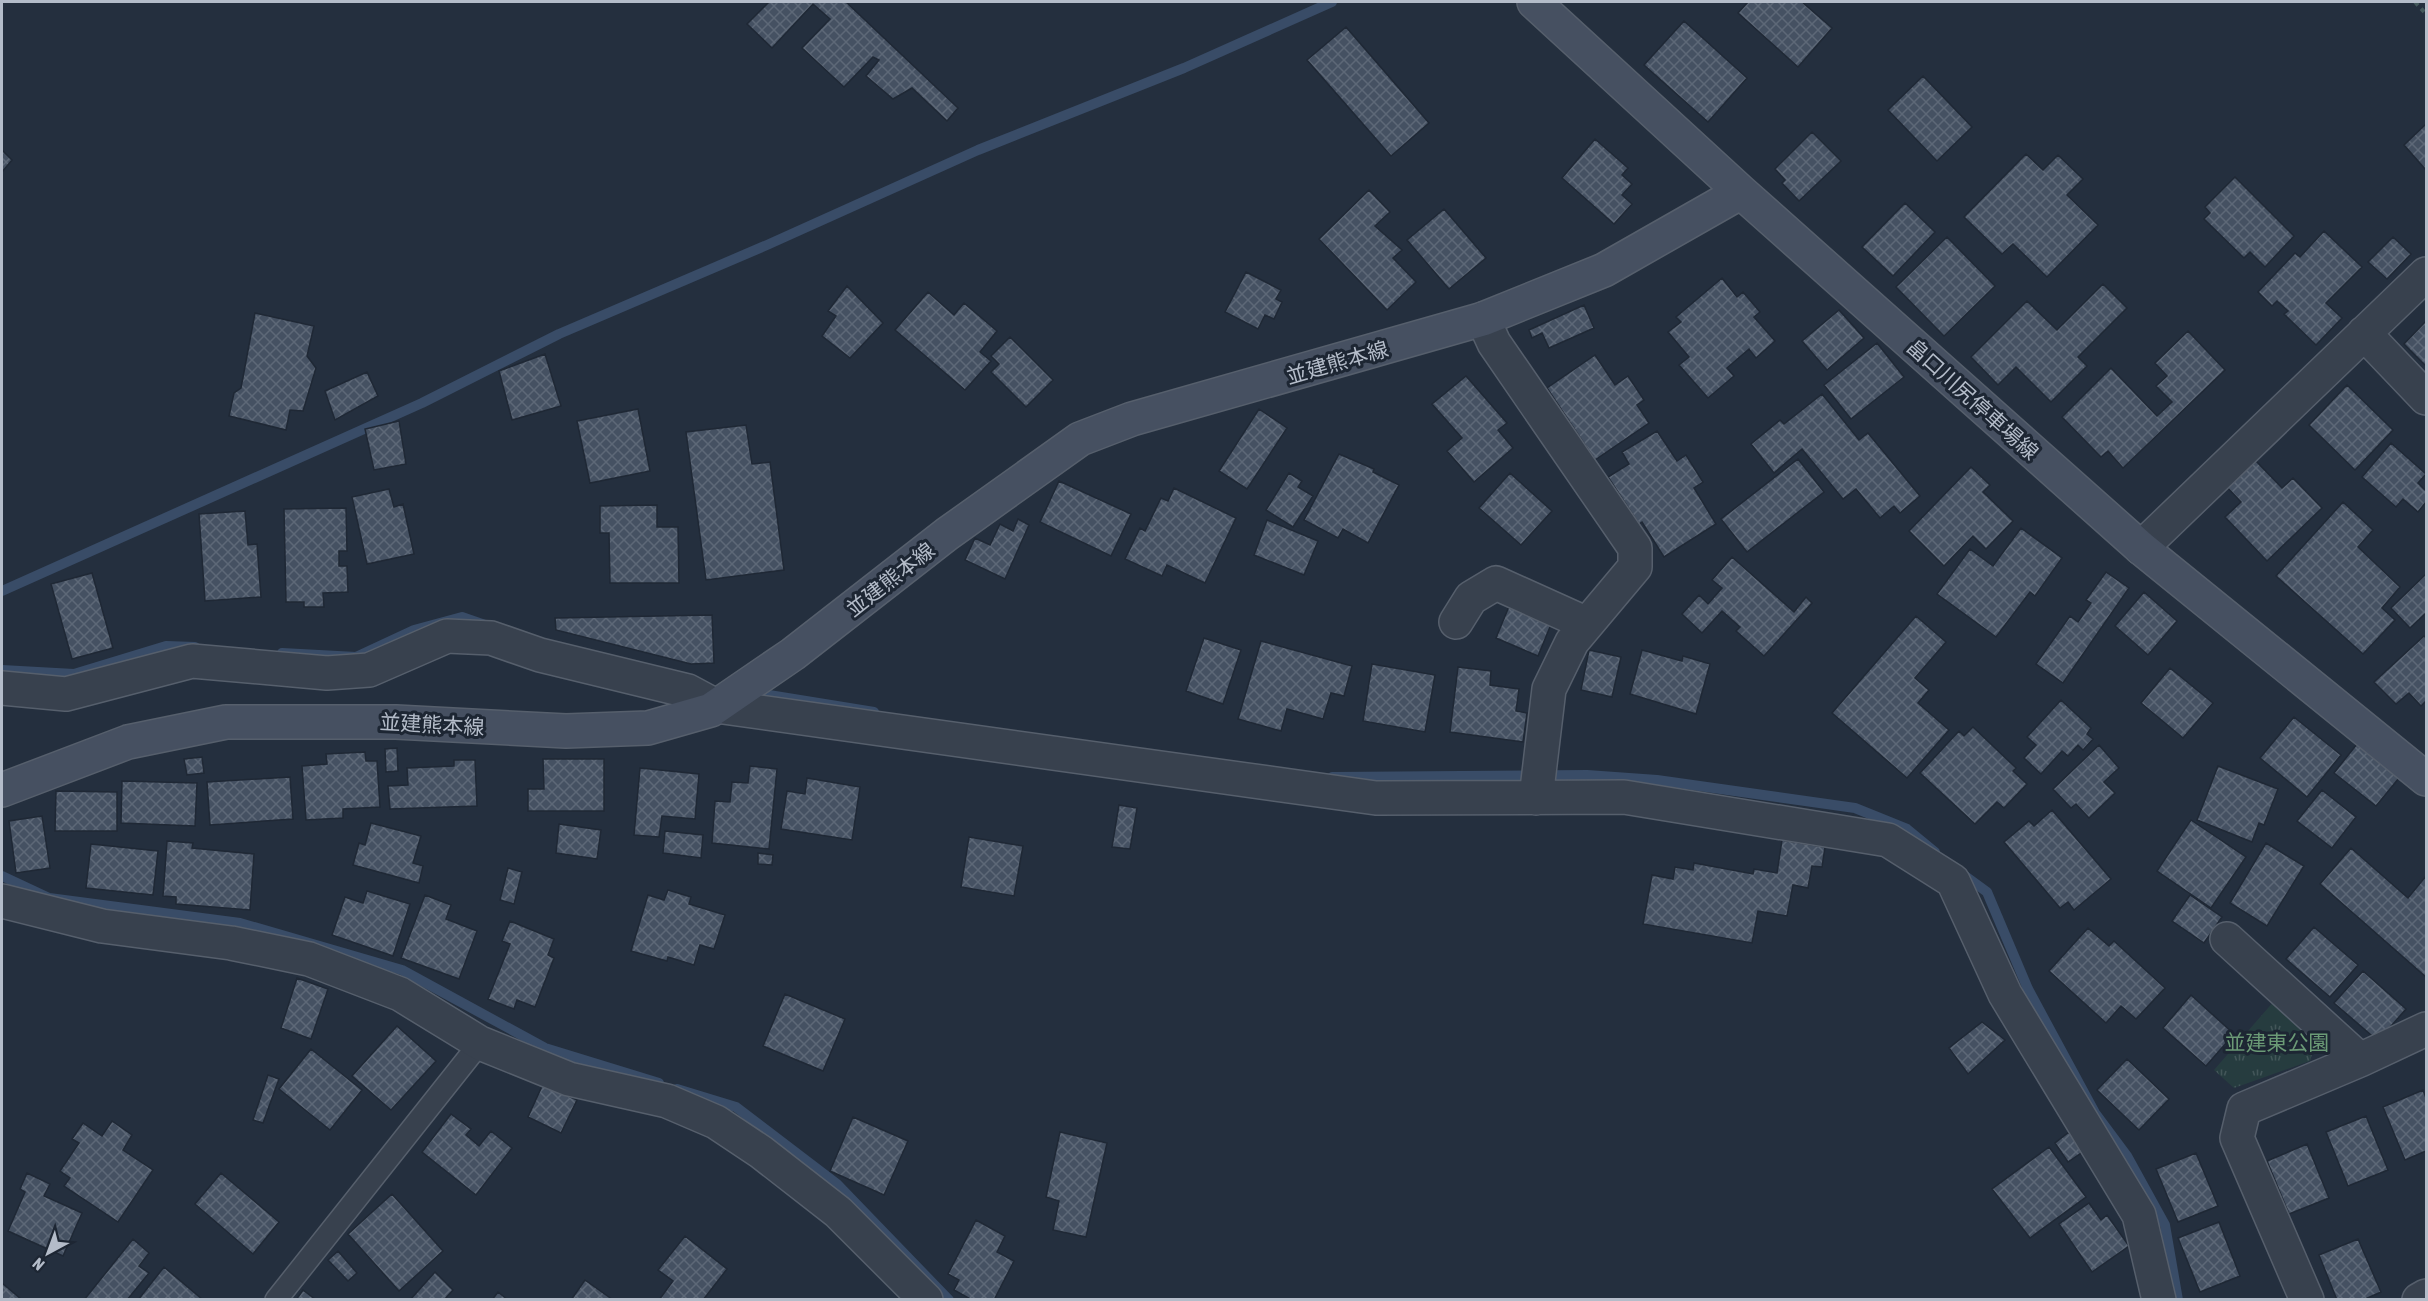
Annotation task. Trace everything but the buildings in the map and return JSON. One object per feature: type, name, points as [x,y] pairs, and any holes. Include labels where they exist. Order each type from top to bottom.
[{"type":"main road","name":"畠口川尻停車場線","points":[[1534,2],[1741,192],[2141,548],[2427,779]]},
{"type":"main road","name":"並建熊本線","points":[[2,790],[128,742],[226,722],[396,722],[566,731],[648,728],[711,710],[794,654],[947,534],[1080,440],[1132,419],[1484,319],[1604,270],[1741,192]]},
{"type":"street","points":[[2141,548],[2427,274]]},
{"type":"street","points":[[1484,319],[1494,343],[1635,548],[1635,567],[1572,642],[1549,689],[1536,798]]},
{"type":"street","points":[[2364,333],[2427,398]]},
{"type":"street","points":[[1456,622],[1471,598],[1496,583],[1587,624]]},
{"type":"street","points":[[2,688],[66,694],[192,661],[327,673],[369,670],[447,636],[491,638],[540,656],[687,691],[716,706],[1376,798],[1624,797],[1888,840],[1953,881],[2005,994],[2139,1215],[2158,1299]]},
{"type":"street","points":[[2,901],[102,926],[231,943],[309,959],[400,994],[480,1042],[569,1079],[667,1101],[717,1122],[761,1152],[838,1212],[926,1299]]},
{"type":"street","points":[[2227,939],[2360,1060]]},
{"type":"street","points":[[2307,1299],[2237,1138],[2244,1109],[2427,1029]]},
{"type":"street","points":[[2419,1299],[2427,1296]]},
{"type":"lane","points":[[276,1299],[480,1042]]},
{"type":"path","points":[[2415,2],[2427,14]]},
{"type":"green space","name":"並建東公園","points":[[2275,1000],[2316,1040],[2310,1061],[2234,1088],[2214,1070]]},
{"type":"waterway","points":[[2,591],[422,403],[559,334],[767,245],[978,150],[1184,68],[1332,2]]},
{"type":"waterway","points":[[282,653],[356,657],[414,630],[462,617],[485,625]]},
{"type":"waterway","points":[[2,670],[74,674],[166,646],[195,647]]},
{"type":"waterway","points":[[750,692],[874,712]]},
{"type":"waterway","points":[[1332,777],[1587,775],[1657,780],[1855,808],[1907,829],[1935,852]]},
{"type":"waterway","points":[[1961,873],[1987,892],[2028,989],[2095,1113],[2127,1156],[2165,1225],[2178,1300]]},
{"type":"waterway","points":[[2,876],[49,898],[240,923],[402,970],[545,1048],[659,1083]]},
{"type":"waterway","points":[[677,1089],[736,1107],[837,1184],[949,1300]]}]
